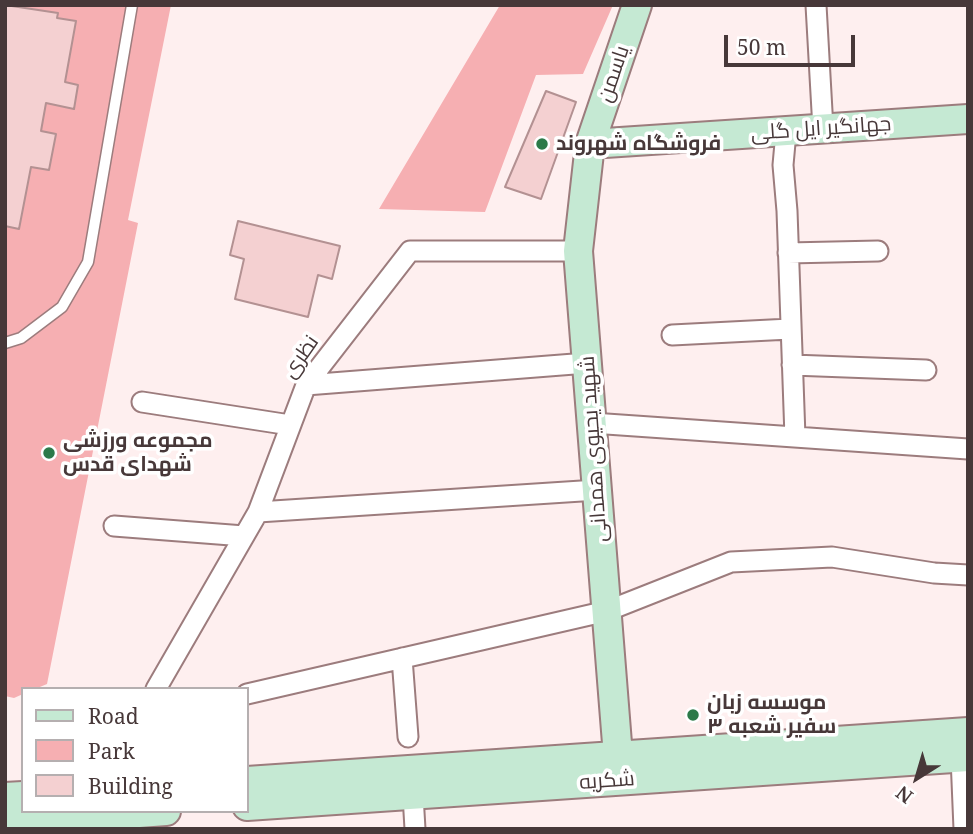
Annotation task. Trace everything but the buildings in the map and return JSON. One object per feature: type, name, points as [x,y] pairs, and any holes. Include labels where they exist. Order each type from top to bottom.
[{"type":"main road","name":"یاسمن","points":[[590,144],[637,5]]},
{"type":"main road","name":"جهانگیر ایل گلی","points":[[590,144],[968,119]]},
{"type":"main road","name":"شهید یحیوی همدانی","points":[[590,144],[579,251],[618,756]]},
{"type":"main road","name":"شکریه","points":[[248,781],[618,756],[966,749]]},
{"type":"main road","name":"شکریه","points":[[248,806],[413,795],[966,749]]},
{"type":"main road","points":[[5,825],[139,813]]},
{"type":"street","points":[[816,5],[823,129]]},
{"type":"street","points":[[786,132],[783,165],[795,437]]},
{"type":"street","name":"نظری","points":[[157,687],[258,512],[306,385],[410,251],[579,251]]},
{"type":"street","points":[[788,253],[878,251]]},
{"type":"street","points":[[672,335],[790,329]]},
{"type":"street","points":[[306,385],[587,363]]},
{"type":"street","points":[[792,365],[926,370]]},
{"type":"street","points":[[142,402],[290,425]]},
{"type":"street","points":[[592,422],[968,449]]},
{"type":"street","points":[[258,512],[597,490]]},
{"type":"street","points":[[114,526],[244,536]]},
{"type":"street","points":[[248,694],[607,611],[731,562],[832,557],[934,573],[968,575]]},
{"type":"street","points":[[402,658],[408,737]]},
{"type":"street","points":[[964,829],[966,749]]},
{"type":"street","points":[[413,795],[415,829]]},
{"type":"lane","points":[[5,343],[21,338],[61,307],[88,262],[132,5]]},
{"type":"green space","name":"مجموعه ورزشی شهدای قدس","points":[[5,5],[171,5],[128,220],[138,223],[47,684],[40,687],[21,687],[21,695],[14,698],[5,696]]},
{"type":"green space","points":[[500,5],[613,5],[583,74],[536,75],[485,212],[379,209]]},
{"type":"place","name":"فروشگاه شهروند","points":[[542,144]]},
{"type":"place","name":"مجموعه ورزشی شهدای قدس","points":[[49,453]]},
{"type":"place","name":"موسسه زبان سفیر شعبه ۳","points":[[693,715]]}]
